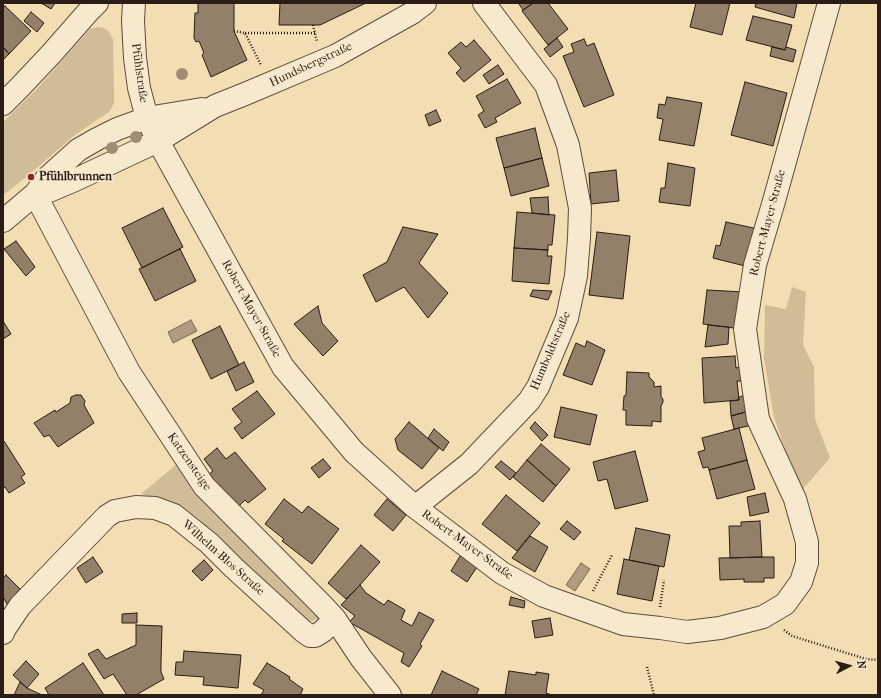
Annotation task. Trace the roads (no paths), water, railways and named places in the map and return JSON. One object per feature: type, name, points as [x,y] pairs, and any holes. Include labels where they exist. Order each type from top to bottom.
[{"type":"street","points":[[3,104],[20,88],[97,3]]},
{"type":"street","name":"Pfühlstraße","points":[[134,3],[133,21],[135,58],[139,88],[147,118],[158,141]]},
{"type":"street","name":"Hundsbergstraße","points":[[35,194],[49,191],[75,180],[158,141],[215,106],[335,56],[425,3]]},
{"type":"street","name":"Humboldtstraße","points":[[415,507],[469,464],[528,401],[538,388],[567,318],[576,276],[580,208],[568,145],[546,85],[484,3]]},
{"type":"street","name":"Robert-Mayer-Straße","points":[[158,141],[283,367],[354,452],[415,507],[502,573],[544,596],[623,624],[687,632],[720,628],[763,617],[785,604],[801,582],[807,563],[807,542],[795,499],[758,419],[745,329],[755,265],[829,3]]},
{"type":"street","name":"Hundsbergstraße","points":[[35,194],[46,179],[78,150],[117,129],[147,118],[215,106]]},
{"type":"street","points":[[3,221],[35,194]]},
{"type":"street","name":"Katzensteige","points":[[35,194],[129,372],[204,486],[335,619],[361,658],[390,695]]},
{"type":"street","name":"Wilhelm-Blos-Straße","points":[[3,633],[20,606],[108,516],[115,511],[136,507],[155,508],[174,515],[208,543],[310,636],[315,636],[323,631],[335,619]]},
{"type":"place","name":"Pfühlbrunnen","points":[[31,177]]}]
